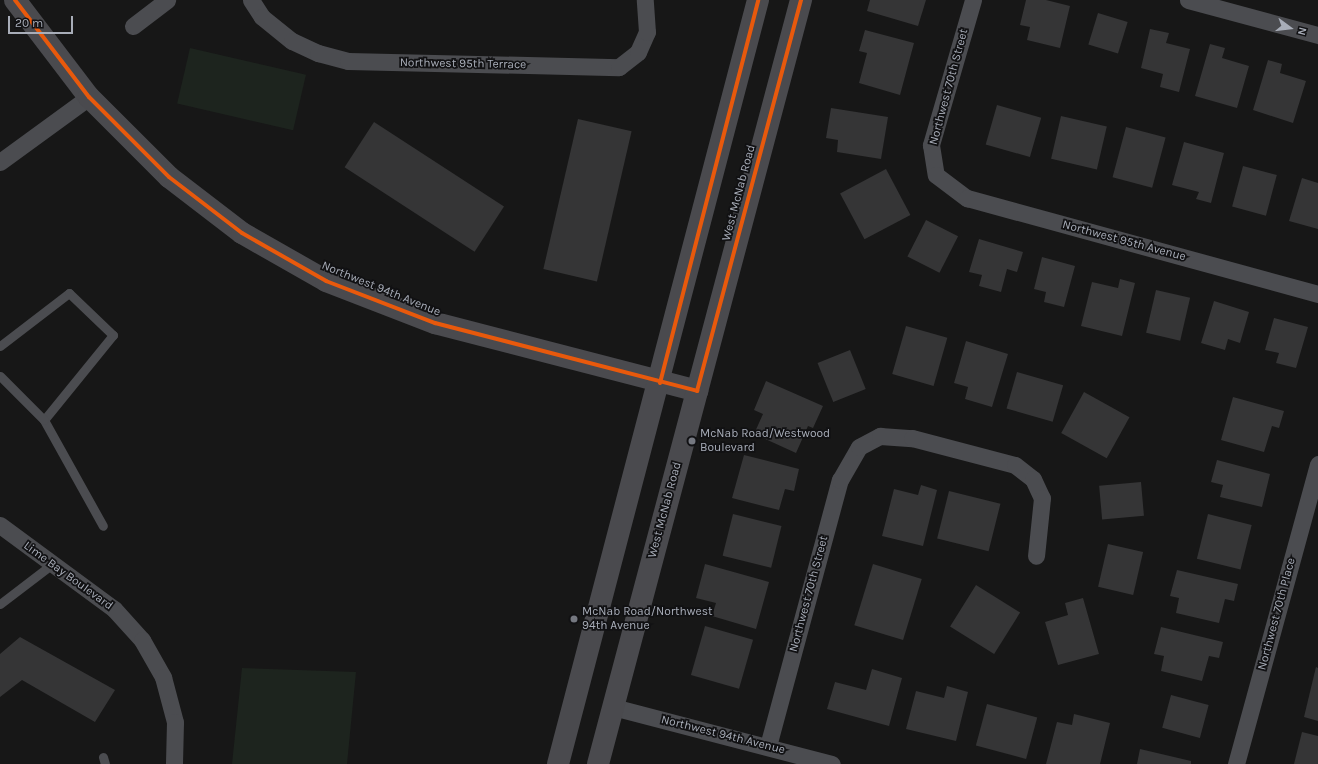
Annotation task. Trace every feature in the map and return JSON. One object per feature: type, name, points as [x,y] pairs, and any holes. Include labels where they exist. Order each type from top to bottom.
[{"type":"main road","name":"Northwest 94th Avenue","points":[[15,0],[89,97],[169,177],[242,233],[326,281],[435,323],[660,383],[697,391]]},
{"type":"main road","points":[[558,764],[660,383],[758,0]]},
{"type":"main road","name":"West McNab Road","points":[[598,764],[801,0]]},
{"type":"street","points":[[133,26],[167,0]]},
{"type":"street","name":"Northwest 95th Terrace","points":[[251,0],[262,17],[292,41],[318,53],[348,61],[619,67],[638,52],[647,32],[645,0]]},
{"type":"street","name":"Northwest 70th Street","points":[[936,175],[931,145],[973,0]]},
{"type":"street","points":[[1188,0],[1318,36]]},
{"type":"street","points":[[0,162],[89,97]]},
{"type":"street","name":"Northwest 95th Avenue","points":[[936,175],[967,198],[1318,294]]},
{"type":"street","name":"Northwest 70th Street","points":[[768,746],[840,480],[859,447],[880,436],[912,438],[1015,465],[1033,479],[1042,498],[1036,556]]},
{"type":"street","name":"Northwest 70th Place","points":[[1236,764],[1318,464]]},
{"type":"street","name":"Lime Bay Boulevard","points":[[0,525],[51,565],[114,609],[142,640],[163,677],[175,722],[174,764]]},
{"type":"street","name":"Northwest 94th Avenue","points":[[613,708],[768,746],[832,764]]},
{"type":"lane","points":[[0,346],[69,293],[113,335],[44,420]]},
{"type":"lane","points":[[0,376],[44,420],[103,526]]},
{"type":"lane","points":[[0,604],[51,565]]},
{"type":"shaded area","points":[[190,48],[306,75],[293,130],[177,104]]},
{"type":"shaded area","points":[[242,668],[356,672],[347,764],[232,764]]},
{"type":"building","points":[[870,0],[926,0],[918,26],[867,11]]},
{"type":"building","points":[[1026,0],[1046,0],[1070,6],[1060,48],[1027,40],[1030,27],[1020,25]]},
{"type":"building","points":[[1098,13],[1128,22],[1118,54],[1088,45]]},
{"type":"building","points":[[1150,29],[1169,33],[1166,43],[1190,49],[1179,92],[1160,87],[1163,74],[1141,68]]},
{"type":"building","points":[[865,30],[914,43],[900,95],[859,83],[867,53],[859,51]]},
{"type":"building","points":[[1210,44],[1225,48],[1222,58],[1249,66],[1237,108],[1195,96]]},
{"type":"building","points":[[1268,60],[1282,64],[1280,73],[1306,81],[1293,123],[1253,110]]},
{"type":"building","points":[[997,105],[1041,118],[1030,157],[986,144]]},
{"type":"building","points":[[831,108],[888,117],[881,159],[837,152],[838,140],[826,138]]},
{"type":"building","points":[[1061,116],[1107,127],[1097,169],[1051,159]]},
{"type":"building","points":[[578,119],[632,131],[597,281],[543,269]]},
{"type":"building","points":[[374,122],[504,206],[475,252],[345,167]]},
{"type":"building","points":[[1126,127],[1166,138],[1152,188],[1113,177]]},
{"type":"building","points":[[1184,142],[1224,153],[1211,203],[1196,199],[1199,192],[1172,185]]},
{"type":"building","points":[[1243,166],[1277,175],[1266,216],[1232,207]]},
{"type":"building","points":[[886,169],[910,215],[864,239],[840,193]]},
{"type":"building","points":[[1302,178],[1318,183],[1318,229],[1289,221]]},
{"type":"building","points":[[926,220],[958,236],[939,273],[907,257]]},
{"type":"building","points":[[979,239],[1023,252],[1017,272],[1007,269],[1001,292],[979,286],[982,275],[969,272]]},
{"type":"building","points":[[1042,257],[1075,266],[1064,307],[1044,302],[1046,292],[1034,289]]},
{"type":"building","points":[[1120,279],[1135,283],[1122,336],[1081,326],[1092,282],[1118,288]]},
{"type":"building","points":[[1156,290],[1190,298],[1180,341],[1146,333]]},
{"type":"building","points":[[1214,301],[1249,312],[1240,343],[1228,339],[1225,350],[1201,343]]},
{"type":"building","points":[[1274,318],[1308,327],[1296,368],[1276,363],[1279,353],[1265,350]]},
{"type":"building","points":[[906,326],[947,338],[934,386],[892,374]]},
{"type":"building","points":[[966,341],[1008,354],[992,407],[965,399],[968,387],[954,383]]},
{"type":"building","points":[[850,350],[866,389],[833,402],[818,363]]},
{"type":"building","points":[[1017,372],[1063,385],[1053,422],[1007,409]]},
{"type":"building","points":[[766,381],[823,406],[813,428],[808,426],[796,453],[754,434],[763,414],[754,410]]},
{"type":"building","points":[[1084,392],[1129,417],[1107,458],[1061,433]]},
{"type":"building","points":[[1233,397],[1284,411],[1279,428],[1272,426],[1264,452],[1221,440]]},
{"type":"building","points":[[744,455],[799,469],[794,491],[785,489],[779,510],[732,498]]},
{"type":"building","points":[[1217,460],[1270,474],[1262,507],[1220,497],[1223,485],[1211,482]]},
{"type":"building","points":[[1141,482],[1144,516],[1102,520],[1099,486]]},
{"type":"building","points":[[921,485],[937,490],[923,546],[882,536],[894,489],[918,495]]},
{"type":"building","points":[[949,491],[1000,504],[989,551],[937,539]]},
{"type":"building","points":[[733,514],[782,526],[771,568],[723,556]]},
{"type":"building","points":[[1208,514],[1252,525],[1241,570],[1197,559]]},
{"type":"building","points":[[1108,544],[1143,552],[1133,595],[1098,587]]},
{"type":"building","points":[[705,564],[769,582],[756,629],[712,616],[716,603],[696,598]]},
{"type":"building","points":[[873,564],[922,579],[903,640],[854,625]]},
{"type":"building","points":[[1177,570],[1238,584],[1234,601],[1225,599],[1219,623],[1176,613],[1179,598],[1170,596]]},
{"type":"building","points":[[976,585],[1020,613],[994,654],[950,627]]},
{"type":"building","points":[[1083,598],[1099,654],[1058,665],[1045,622],[1068,615],[1065,603]]},
{"type":"building","points":[[705,626],[753,640],[739,689],[691,675]]},
{"type":"building","points":[[1161,627],[1223,642],[1219,658],[1209,656],[1202,681],[1161,671],[1164,656],[1154,654]]},
{"type":"building","points":[[20,637],[115,690],[95,722],[22,680],[0,697],[0,654]]},
{"type":"building","points":[[1316,667],[1318,668],[1318,721],[1304,717]]},
{"type":"building","points":[[872,669],[902,678],[889,726],[827,709],[835,682],[866,690]]},
{"type":"building","points":[[947,686],[968,692],[956,741],[906,729],[916,691],[944,698]]},
{"type":"building","points":[[1171,695],[1209,705],[1200,738],[1162,728]]},
{"type":"building","points":[[987,704],[1037,717],[1026,759],[976,746]]},
{"type":"building","points":[[1074,714],[1110,723],[1100,764],[1046,764],[1057,722],[1072,725]]},
{"type":"building","points":[[1302,732],[1318,736],[1318,764],[1294,764]]},
{"type":"building","points":[[1140,749],[1191,761],[1191,764],[1137,764]]},
{"type":"cycle path","points":[[15,0],[89,97],[169,177],[242,233],[326,281],[435,323],[697,391],[801,0]]},
{"type":"cycle path","points":[[660,383],[758,0]]},
{"type":"place","name":"McNab Road/Westwood Boulevard","points":[[692,441]]},
{"type":"place","name":"McNab Road/Northwest 94th Avenue","points":[[574,619]]}]
